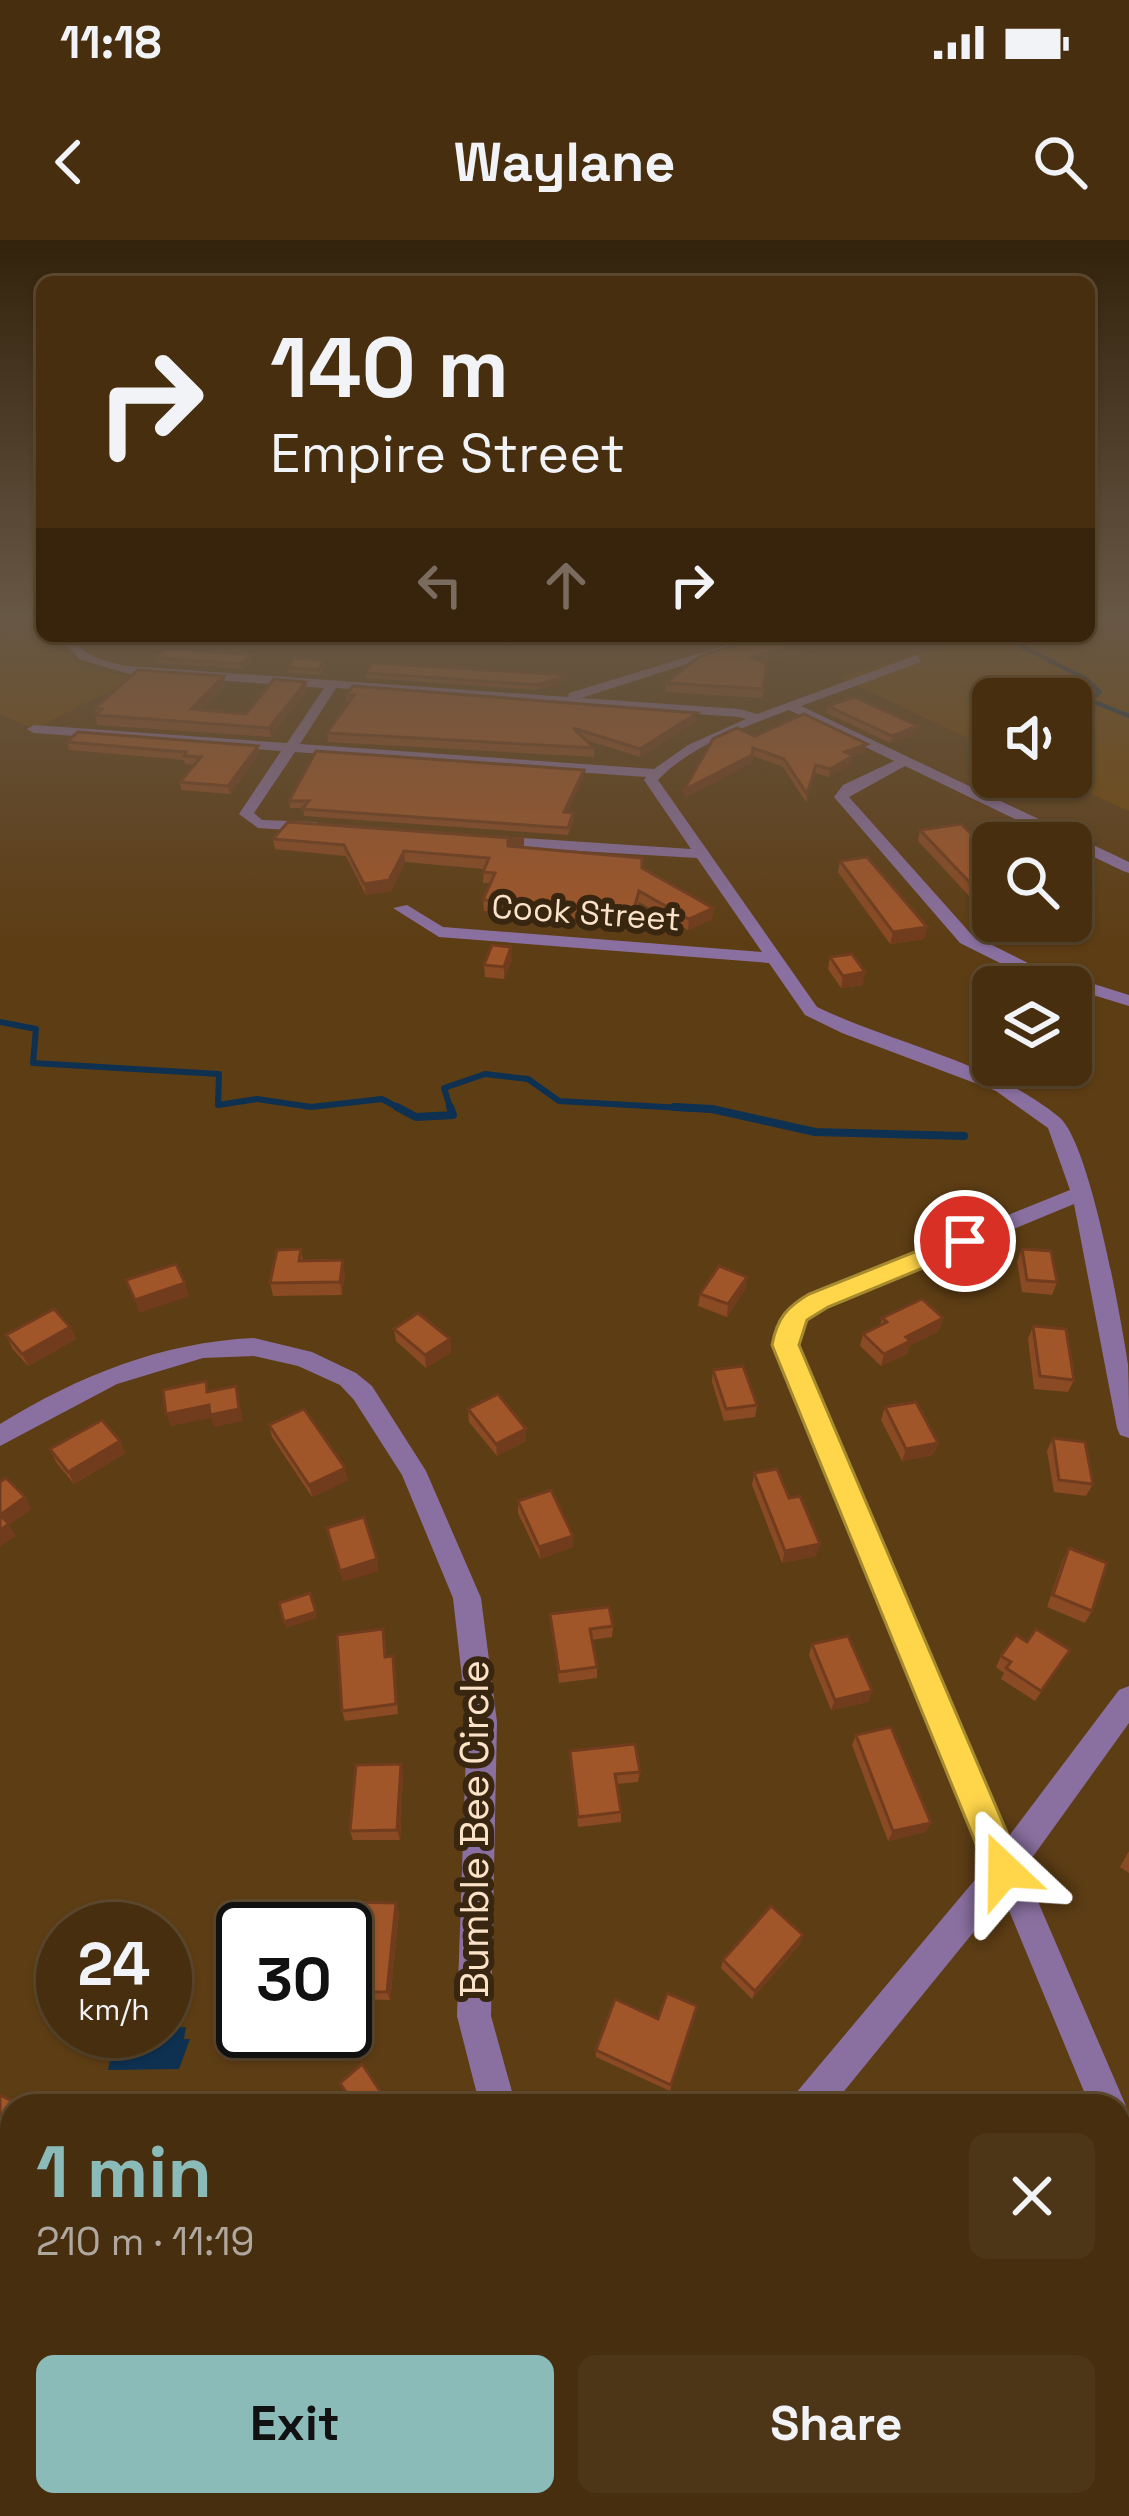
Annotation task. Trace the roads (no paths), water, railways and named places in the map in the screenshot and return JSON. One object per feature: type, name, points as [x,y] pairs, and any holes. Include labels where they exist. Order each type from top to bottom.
[{"type":"street","points":[[304,728],[248,808],[247,818],[269,826],[331,828]]},
{"type":"street","points":[[34,729],[653,773],[739,728]]},
{"type":"street","points":[[836,728],[1129,868]]},
{"type":"street","points":[[904,761],[848,788],[841,797],[940,914],[980,949],[1129,1001]]},
{"type":"street","points":[[653,773],[654,788],[817,1014],[1001,1087],[1040,1108],[1065,1136],[1082,1192],[1127,1415]]},
{"type":"street","points":[[478,840],[702,854]]},
{"type":"street","name":"Cook Street","points":[[401,908],[439,932],[773,958]]},
{"type":"street","points":[[1082,1192],[818,1300],[788,1326],[785,1345],[1103,2094]]},
{"type":"street","name":"Bumble Bee Circle","points":[[0,1436],[109,1377],[202,1349],[254,1347],[304,1358],[348,1379],[363,1393],[413,1471],[467,1598],[482,1722],[474,2016],[495,2094]]},
{"type":"street","points":[[819,2094],[1004,1870],[1129,1699]]},
{"type":"water","points":[[110,2058],[183,2058],[179,2069],[108,2070]]},
{"type":"waterway","points":[[0,1022],[36,1029],[33,1063],[219,1074],[218,1105],[257,1099],[311,1107],[382,1099],[403,1110]]},
{"type":"waterway","points":[[450,1108],[444,1088],[485,1074],[528,1079],[559,1101],[716,1110]]},
{"type":"waterway","points":[[397,1107],[416,1117],[453,1115],[450,1108]]},
{"type":"waterway","points":[[674,1107],[716,1110]]},
{"type":"waterway","points":[[716,1110],[815,1132],[964,1136]]}]
